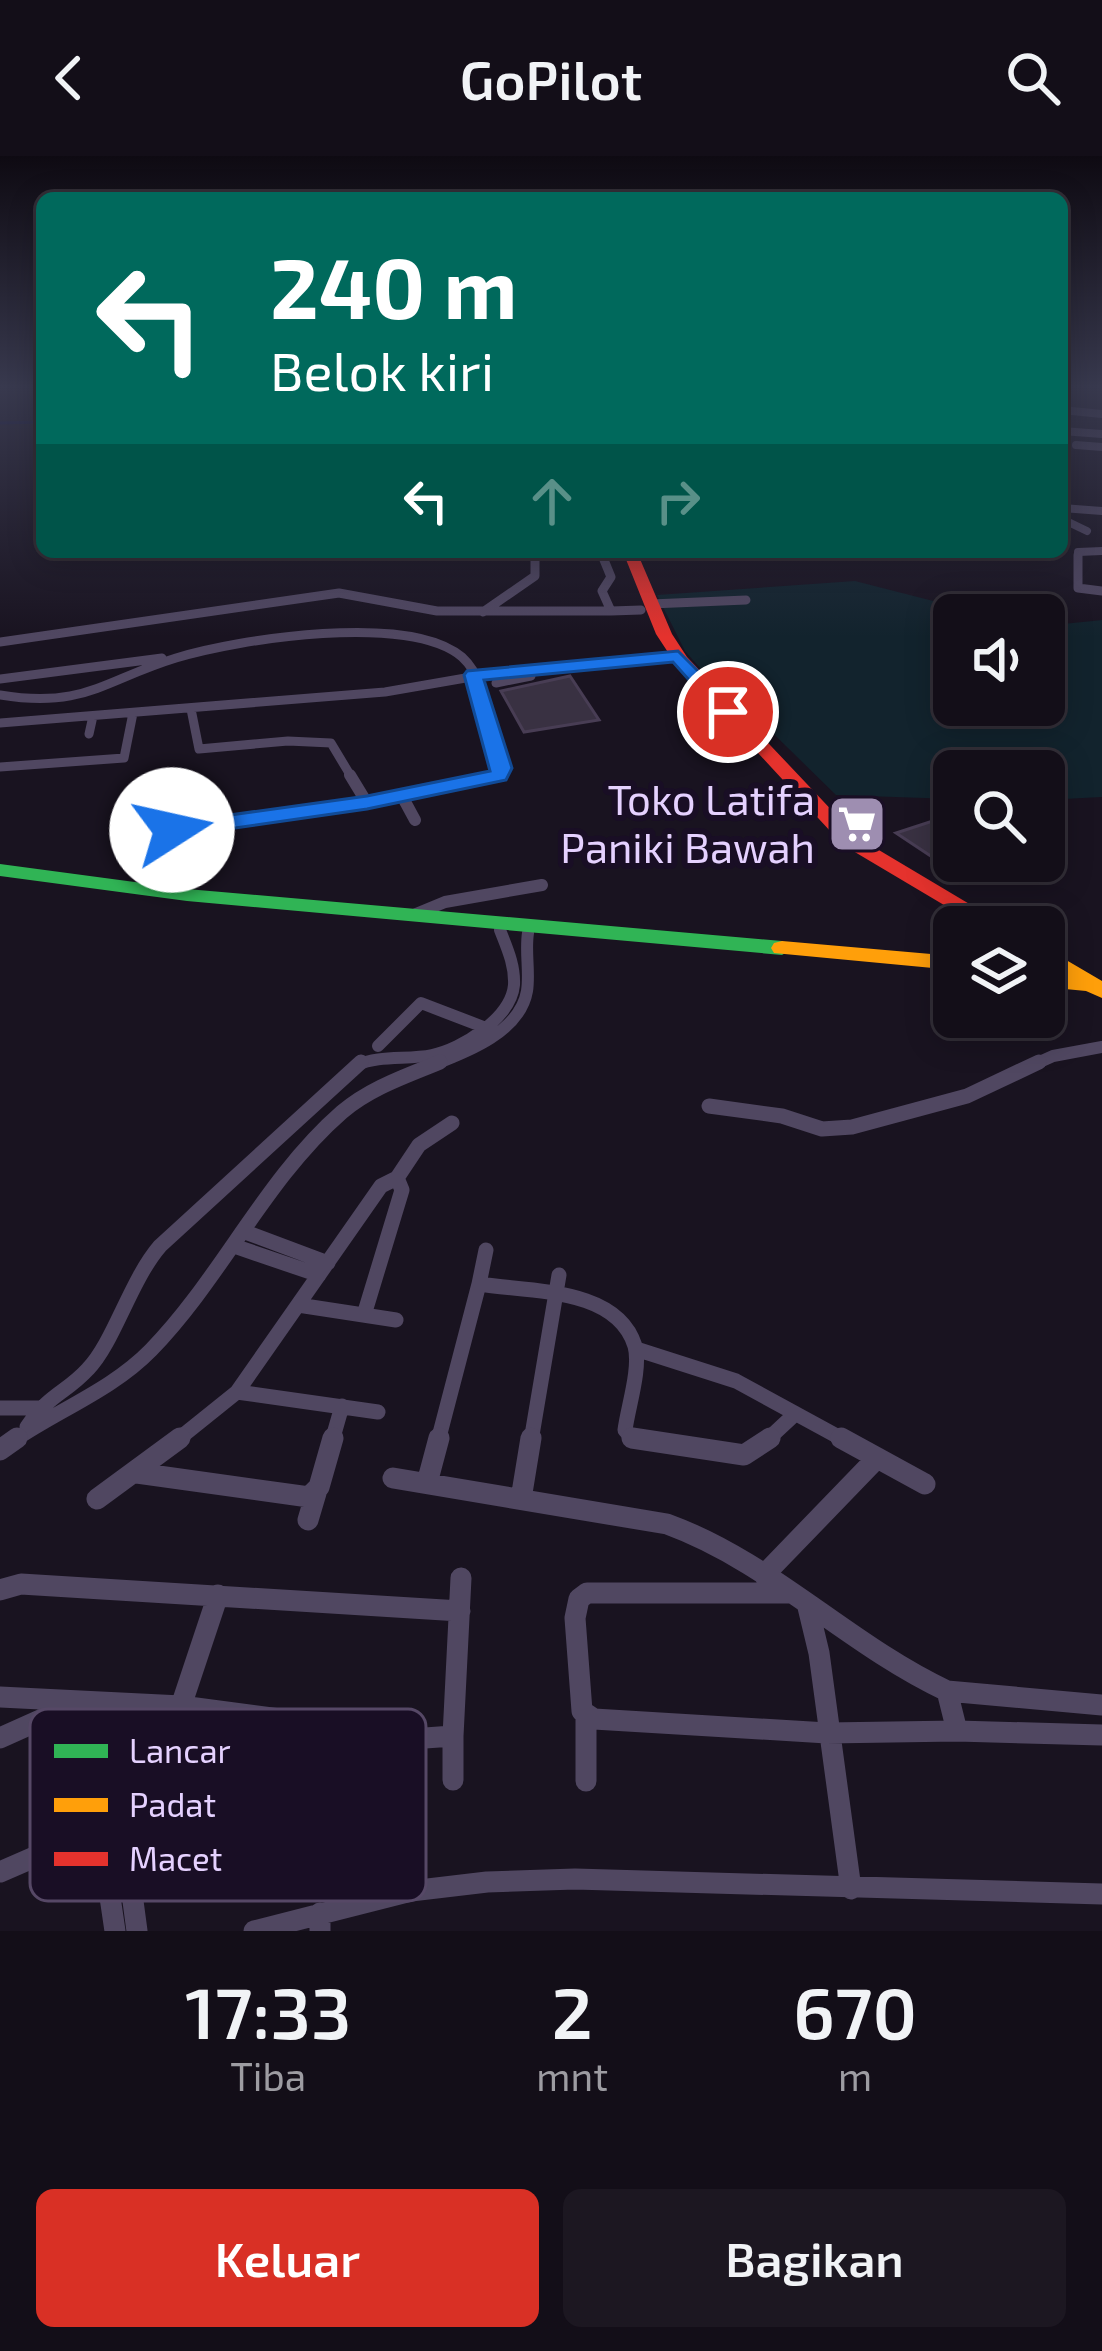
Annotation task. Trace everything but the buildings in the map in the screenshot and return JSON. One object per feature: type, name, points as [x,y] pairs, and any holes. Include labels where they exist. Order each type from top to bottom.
[{"type":"highway","points":[[621,562],[673,659],[836,841],[889,880],[936,906]]},
{"type":"highway","points":[[673,659],[850,841],[961,906]]},
{"type":"highway","points":[[0,871],[110,888],[894,962]]},
{"type":"highway","points":[[0,882],[528,933],[933,965]]},
{"type":"street","points":[[1068,508],[1102,511]]},
{"type":"street","points":[[1102,551],[1078,552],[1075,583],[1078,588],[1102,591]]},
{"type":"street","points":[[483,612],[536,576],[535,558]]},
{"type":"street","points":[[611,611],[602,591],[621,562]]},
{"type":"street","points":[[0,642],[339,593],[436,611],[483,612],[611,611],[746,600]]},
{"type":"street","points":[[0,679],[367,632],[449,649],[458,653],[475,678],[502,772],[402,796],[159,832]]},
{"type":"street","points":[[0,694],[36,699],[94,692],[185,656]]},
{"type":"street","points":[[475,678],[673,659]]},
{"type":"street","points":[[0,739],[3,723],[385,692],[475,678],[673,659]]},
{"type":"street","points":[[496,683],[580,668]]},
{"type":"street","points":[[191,709],[199,749],[274,741],[331,742],[367,802]]},
{"type":"street","points":[[0,767],[125,758],[133,713]]},
{"type":"street","points":[[89,734],[93,716]]},
{"type":"street","points":[[402,796],[415,820]]},
{"type":"street","points":[[416,914],[432,905],[542,885]]},
{"type":"street","points":[[24,1431],[38,1408],[90,1368],[143,1265],[351,1069],[372,1058],[436,1055],[486,1028],[510,1001],[514,987],[513,963],[500,930]]},
{"type":"street","points":[[0,1450],[24,1431],[80,1403],[147,1354],[329,1123],[383,1085],[458,1056],[511,1018],[524,1001],[523,950],[528,933]]},
{"type":"street","points":[[378,1046],[422,1003],[486,1028]]},
{"type":"street","points":[[709,1106],[782,1116],[822,1129],[852,1127],[967,1096],[1053,1056],[1102,1047]]},
{"type":"street","points":[[394,1059],[404,1077]]},
{"type":"street","points":[[97,1499],[137,1473],[237,1392],[381,1186],[397,1178],[410,1153],[432,1132],[452,1123]]},
{"type":"street","points":[[364,1315],[402,1190],[397,1178]]},
{"type":"street","points":[[239,1239],[324,1269]]},
{"type":"street","points":[[427,1483],[486,1250]]},
{"type":"street","points":[[521,1498],[560,1275]]},
{"type":"street","points":[[479,1284],[609,1306],[636,1349],[625,1430],[633,1439],[744,1455],[757,1450],[795,1414]]},
{"type":"street","points":[[298,1305],[396,1320]]},
{"type":"street","points":[[636,1349],[714,1372],[925,1484]]},
{"type":"street","points":[[237,1392],[378,1412]]},
{"type":"street","points":[[308,1520],[342,1406]]},
{"type":"street","points":[[0,1408],[38,1408]]},
{"type":"street","points":[[764,1575],[877,1458]]},
{"type":"street","points":[[137,1473],[300,1496],[316,1493]]},
{"type":"street","points":[[393,1478],[687,1529],[764,1575],[916,1679],[947,1691],[1102,1705]]},
{"type":"street","points":[[453,1780],[461,1578]]},
{"type":"street","points":[[0,1590],[21,1584],[460,1611]]},
{"type":"street","points":[[586,1781],[586,1716],[579,1704],[575,1618],[579,1599],[587,1593],[799,1598]]},
{"type":"street","points":[[181,1706],[218,1595]]},
{"type":"street","points":[[799,1598],[819,1653],[850,1888]]},
{"type":"street","points":[[947,1691],[957,1731]]},
{"type":"street","points":[[0,1697],[204,1709]]},
{"type":"street","points":[[84,1709],[98,1704]]},
{"type":"street","points":[[98,1704],[99,1709]]},
{"type":"street","points":[[586,1716],[827,1733],[1102,1735]]},
{"type":"street","points":[[0,1738],[30,1728]]},
{"type":"street","points":[[426,1738],[453,1736]]},
{"type":"street","points":[[0,1872],[30,1859]]},
{"type":"street","points":[[426,1889],[575,1879],[1102,1894]]},
{"type":"street","points":[[114,1901],[115,1931]]},
{"type":"street","points":[[130,1901],[137,1931]]},
{"type":"street","points":[[254,1931],[320,1922],[382,1901]]},
{"type":"shaded area","points":[[855,581],[933,601],[933,726],[1065,726],[1065,624],[1102,620],[1102,797],[1065,799],[1065,750],[933,750],[933,798],[836,795],[743,704],[716,686],[685,651],[657,595]]},
{"type":"traffic: fast","points":[[0,870],[187,895],[782,948]]},
{"type":"traffic: slow","points":[[782,948],[933,961]]},
{"type":"traffic: slow","points":[[1065,967],[1102,991]]},
{"type":"traffic: slow","points":[[1065,982],[1088,984]]},
{"type":"traffic: jam","points":[[632,558],[664,634],[681,660],[850,841],[961,906]]},
{"type":"place","name":"Toko Latifa Paniki Bawah","points":[[857,824]]},
{"type":"route","points":[[172,830],[210,821],[313,811],[499,776],[502,768],[473,675],[678,656],[728,712]]}]
